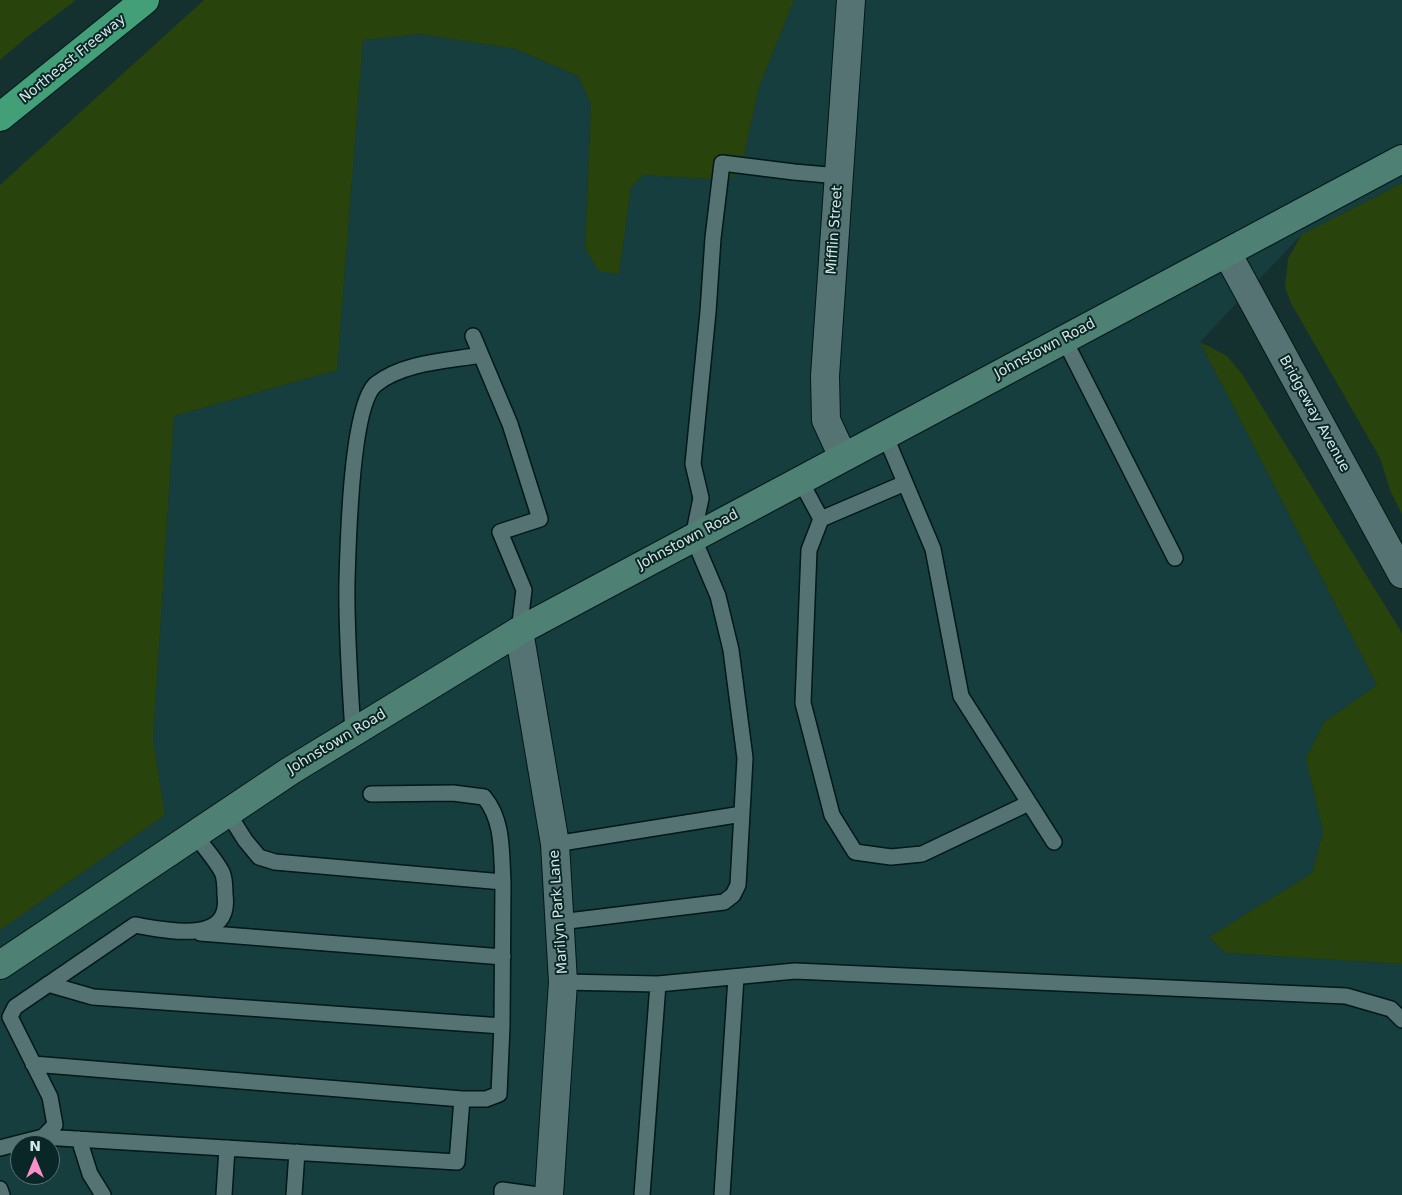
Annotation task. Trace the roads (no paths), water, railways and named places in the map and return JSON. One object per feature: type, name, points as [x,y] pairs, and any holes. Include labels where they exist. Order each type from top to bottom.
[{"type":"highway","name":"Northeast Freeway","points":[[0,117],[145,0]]},
{"type":"main road","name":"Johnstown Road","points":[[0,965],[290,771],[519,632],[1402,158]]},
{"type":"street","name":"Mifflin Street","points":[[843,457],[826,420],[825,376],[851,0]]},
{"type":"street","name":"Bridgeway Avenue","points":[[1227,253],[1402,574]]},
{"type":"street","name":"Marilyn Park Lane","points":[[519,632],[555,844],[564,982],[549,1195]]},
{"type":"lane","points":[[560,922],[724,902],[733,895],[738,885],[745,758],[731,650],[718,596],[693,538],[701,498],[693,464],[708,312],[713,238],[722,163],[839,176]]},
{"type":"lane","points":[[473,336],[510,424],[540,518],[500,532],[524,590],[519,632]]},
{"type":"lane","points":[[1064,339],[1175,558]]},
{"type":"lane","points":[[353,733],[347,582],[352,487],[358,428],[365,401],[375,385],[393,373],[481,355]]},
{"type":"lane","points":[[885,435],[933,549],[962,696],[1054,842]]},
{"type":"lane","points":[[800,480],[822,518]]},
{"type":"lane","points":[[905,483],[822,518],[809,550],[803,703],[832,815],[855,852],[891,857],[922,854],[1030,803]]},
{"type":"lane","points":[[33,1064],[462,1099],[486,1099],[499,1094],[502,1026],[503,882],[499,828],[493,808],[484,797],[453,793],[371,794]]},
{"type":"lane","points":[[228,812],[245,840],[259,857],[275,862],[503,882]]},
{"type":"lane","points":[[555,844],[742,814]]},
{"type":"lane","points":[[188,932],[210,929],[223,917],[226,903],[223,873],[195,835]]},
{"type":"lane","points":[[44,1135],[55,1124],[50,1097],[10,1017],[15,1008],[135,924],[188,932],[502,957]]},
{"type":"lane","points":[[564,982],[658,984],[795,971],[1346,996],[1391,1009],[1402,1020]]},
{"type":"lane","points":[[722,1195],[736,977]]},
{"type":"lane","points":[[48,984],[92,997],[502,1026]]},
{"type":"lane","points":[[642,1195],[658,984]]},
{"type":"lane","points":[[60,1137],[457,1162],[462,1099]]},
{"type":"lane","points":[[79,1139],[90,1174],[103,1195]]},
{"type":"lane","points":[[224,1195],[227,1148]]},
{"type":"lane","points":[[294,1195],[297,1152]]},
{"type":"lane","points":[[0,1189],[2,1195]]},
{"type":"lane","points":[[502,1195],[502,1190],[538,1195]]}]
